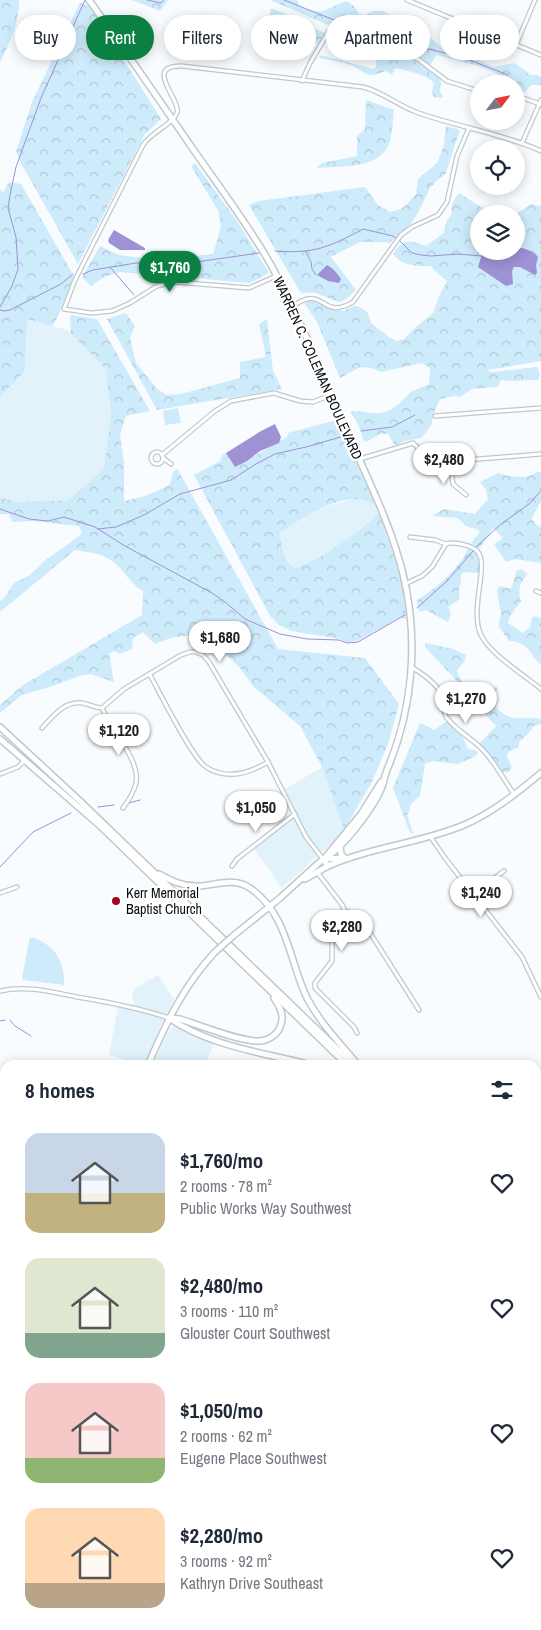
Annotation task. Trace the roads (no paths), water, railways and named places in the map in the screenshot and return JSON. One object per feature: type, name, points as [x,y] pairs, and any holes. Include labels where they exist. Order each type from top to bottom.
[{"type":"main road","name":"WARREN C. COLEMAN BOULEVARD","points":[[89,0],[244,222],[292,307],[392,541],[405,584],[412,633],[408,697],[399,738],[383,781],[371,806],[330,856],[324,859],[215,952],[189,984],[169,1018],[150,1060]]},
{"type":"main road","points":[[0,726],[80,800],[351,1060]]},
{"type":"main road","points":[[0,734],[4,735],[6,733]]},
{"type":"main road","points":[[1,741],[92,819],[342,1060]]},
{"type":"main road","points":[[296,884],[345,858],[429,836],[466,824],[515,794],[541,774]]},
{"type":"main road","name":"WARREN C. COLEMAN BOULEVARD","points":[[324,859],[327,853],[343,838],[362,814],[380,782],[383,781]]},
{"type":"main road","points":[[340,846],[340,852],[345,858]]},
{"type":"main road","points":[[328,866],[324,859],[345,858]]},
{"type":"main road","points":[[152,870],[172,881],[189,886],[236,882],[251,889],[268,907],[284,932],[302,986],[312,1008],[352,1060]]},
{"type":"main road","points":[[169,1018],[180,1019],[240,1038],[257,1042],[264,1041],[278,1032],[282,1017],[279,1004],[267,988]]},
{"type":"main road","points":[[169,1018],[178,1024],[226,1044],[291,1060]]},
{"type":"street","points":[[407,0],[443,15]]},
{"type":"street","points":[[519,38],[534,0]]},
{"type":"street","points":[[302,81],[310,63],[330,31],[418,59],[447,81],[470,88]]},
{"type":"street","points":[[519,46],[541,55]]},
{"type":"street","points":[[276,276],[249,288],[175,282],[157,286],[130,303],[112,311],[91,313],[64,309],[75,280],[143,145],[148,138],[173,119],[177,113],[178,106],[164,82],[165,74],[172,67],[182,66],[371,89],[414,111],[511,140]]},
{"type":"street","points":[[523,140],[540,102],[525,99]]},
{"type":"street","points":[[292,307],[307,299],[314,299],[334,308],[343,308],[353,302],[401,235],[412,227],[438,214],[446,202],[457,156],[469,128]]},
{"type":"street","points":[[525,144],[541,151]]},
{"type":"street","points":[[171,464],[163,457],[158,452],[149,453],[150,459],[154,464],[160,463],[163,457],[215,411],[231,401],[274,393],[300,401],[313,402],[331,395]]},
{"type":"street","points":[[435,416],[541,408]]},
{"type":"street","points":[[359,460],[413,442],[427,458],[440,462],[541,454]]},
{"type":"street","points":[[450,461],[453,484],[466,495]]},
{"type":"street","points":[[410,537],[435,540],[446,544],[460,543],[471,546],[478,551],[482,566],[476,620],[480,633],[490,648],[541,689]]},
{"type":"street","points":[[405,584],[422,576],[432,567],[446,544]]},
{"type":"street","points":[[536,591],[541,593]]},
{"type":"street","points":[[102,708],[124,689],[190,652],[203,655],[217,675],[268,762],[308,841],[324,859]]},
{"type":"street","points":[[411,667],[421,673],[440,690],[445,704],[444,713],[447,719],[484,751],[515,794]]},
{"type":"street","points":[[150,675],[195,755],[206,767],[221,773],[235,775],[254,770],[268,762]]},
{"type":"street","points":[[42,728],[57,712],[68,705],[82,703],[102,708],[131,758],[137,776],[133,792],[123,808]]},
{"type":"street","points":[[0,774],[18,767],[24,761]]},
{"type":"street","points":[[232,866],[237,859],[295,814]]},
{"type":"street","points":[[429,836],[522,957],[540,994]]},
{"type":"street","points":[[474,894],[504,871]]},
{"type":"street","points":[[317,872],[343,906],[344,910],[362,920],[419,1010]]},
{"type":"street","points":[[0,892],[17,887]]},
{"type":"street","points":[[344,910],[336,917],[332,926],[332,961],[314,986],[354,1027],[357,1033]]},
{"type":"street","points":[[0,991],[38,990],[110,1003],[169,1018]]},
{"type":"waterway","points":[[0,307],[12,286],[18,269],[16,237],[8,208],[16,167],[41,98],[85,0]]},
{"type":"waterway","points":[[147,0],[161,3],[164,0]]},
{"type":"waterway","points":[[284,0],[377,37],[462,57],[508,75]]},
{"type":"waterway","points":[[275,251],[289,252],[321,248],[363,229],[396,238]]},
{"type":"waterway","points":[[400,241],[412,253],[421,255],[470,255]]},
{"type":"waterway","points":[[306,252],[316,275]]},
{"type":"waterway","points":[[83,274],[93,270],[136,263],[182,264],[259,253]]},
{"type":"waterway","points":[[110,267],[134,295]]},
{"type":"waterway","points":[[0,310],[10,310],[61,284],[73,274]]},
{"type":"waterway","points":[[361,431],[392,427],[415,415]]},
{"type":"waterway","points":[[98,529],[116,527],[144,515],[180,494],[231,480],[275,454],[344,436]]},
{"type":"waterway","points":[[476,547],[500,525],[529,504],[540,492]]},
{"type":"waterway","points":[[0,509],[29,519],[48,521],[64,517],[95,527],[125,546],[212,593],[245,619],[280,634],[307,639],[339,640],[347,643],[358,642],[405,615]]},
{"type":"waterway","points":[[417,608],[447,581],[473,551]]},
{"type":"waterway","points":[[129,803],[140,800]]},
{"type":"waterway","points":[[98,807],[114,805]]},
{"type":"waterway","points":[[0,867],[33,832],[71,813]]},
{"type":"waterway","points":[[0,1021],[5,1020]]},
{"type":"waterway","points":[[10,1020],[15,1026],[31,1036]]},
{"type":"place","name":"Kerr Memorial Baptist Church","points":[[116,901]]}]
